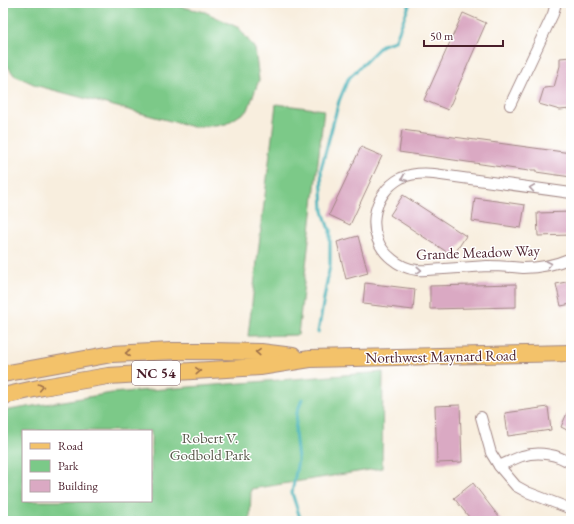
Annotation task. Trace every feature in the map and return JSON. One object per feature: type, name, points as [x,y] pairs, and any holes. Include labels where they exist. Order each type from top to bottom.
[{"type":"main road","name":"Northwest Maynard Road","points":[[3,374],[112,354],[172,351],[261,352],[310,359]]},
{"type":"main road","name":"Northwest Maynard Road","points":[[3,396],[49,386],[108,376],[260,367],[310,359],[571,353]]},
{"type":"street","points":[[510,105],[553,14],[556,3]]},
{"type":"street","name":"Grande Meadow Way","points":[[571,193],[434,174],[412,174],[398,180],[386,189],[376,208],[374,222],[377,240],[387,255],[402,266],[416,270],[491,266],[535,267],[571,258]]},
{"type":"street","points":[[481,417],[491,454],[516,486],[569,509],[571,498]]},
{"type":"street","points":[[499,466],[524,455],[538,454],[562,457],[571,464]]},
{"type":"green space","points":[[4,3],[165,3],[205,12],[239,28],[255,49],[259,80],[248,110],[226,124],[193,127],[38,86],[14,75],[3,60]]},
{"type":"green space","points":[[276,104],[324,110],[298,335],[248,336]]},
{"type":"green space","name":"Robert V. Godbold Park","points":[[383,372],[382,468],[251,489],[250,521],[3,521],[3,411],[112,393]]},
{"type":"building","points":[[463,13],[486,23],[448,110],[424,100]]},
{"type":"building","points":[[571,57],[571,95],[569,95],[570,109],[560,110],[539,104],[544,88],[554,87],[560,66],[560,58]]},
{"type":"building","points":[[402,130],[571,153],[571,177],[536,172],[536,170],[529,171],[399,152]]},
{"type":"building","points":[[361,147],[382,156],[350,225],[329,215]]},
{"type":"building","points":[[403,195],[466,236],[453,256],[390,215]]},
{"type":"building","points":[[475,198],[525,205],[521,228],[472,221]]},
{"type":"building","points":[[571,212],[571,235],[538,236],[537,213]]},
{"type":"building","points":[[358,236],[368,273],[346,279],[337,242]]},
{"type":"building","points":[[571,281],[571,304],[561,306],[556,284]]},
{"type":"building","points":[[365,283],[415,289],[413,310],[363,304]]},
{"type":"building","points":[[516,284],[516,307],[430,309],[430,286]]},
{"type":"building","points":[[571,404],[571,432],[561,427]]},
{"type":"building","points":[[460,405],[462,462],[437,463],[435,406]]},
{"type":"building","points":[[548,407],[551,430],[508,436],[505,413]]},
{"type":"building","points":[[473,483],[502,521],[472,521],[454,498]]},
{"type":"waterway","points":[[318,332],[330,265],[330,229],[323,211],[321,169],[339,101],[348,79],[382,45],[395,41],[410,3]]},
{"type":"waterway","points":[[301,521],[292,493],[298,460],[295,432],[297,413],[302,399]]}]
